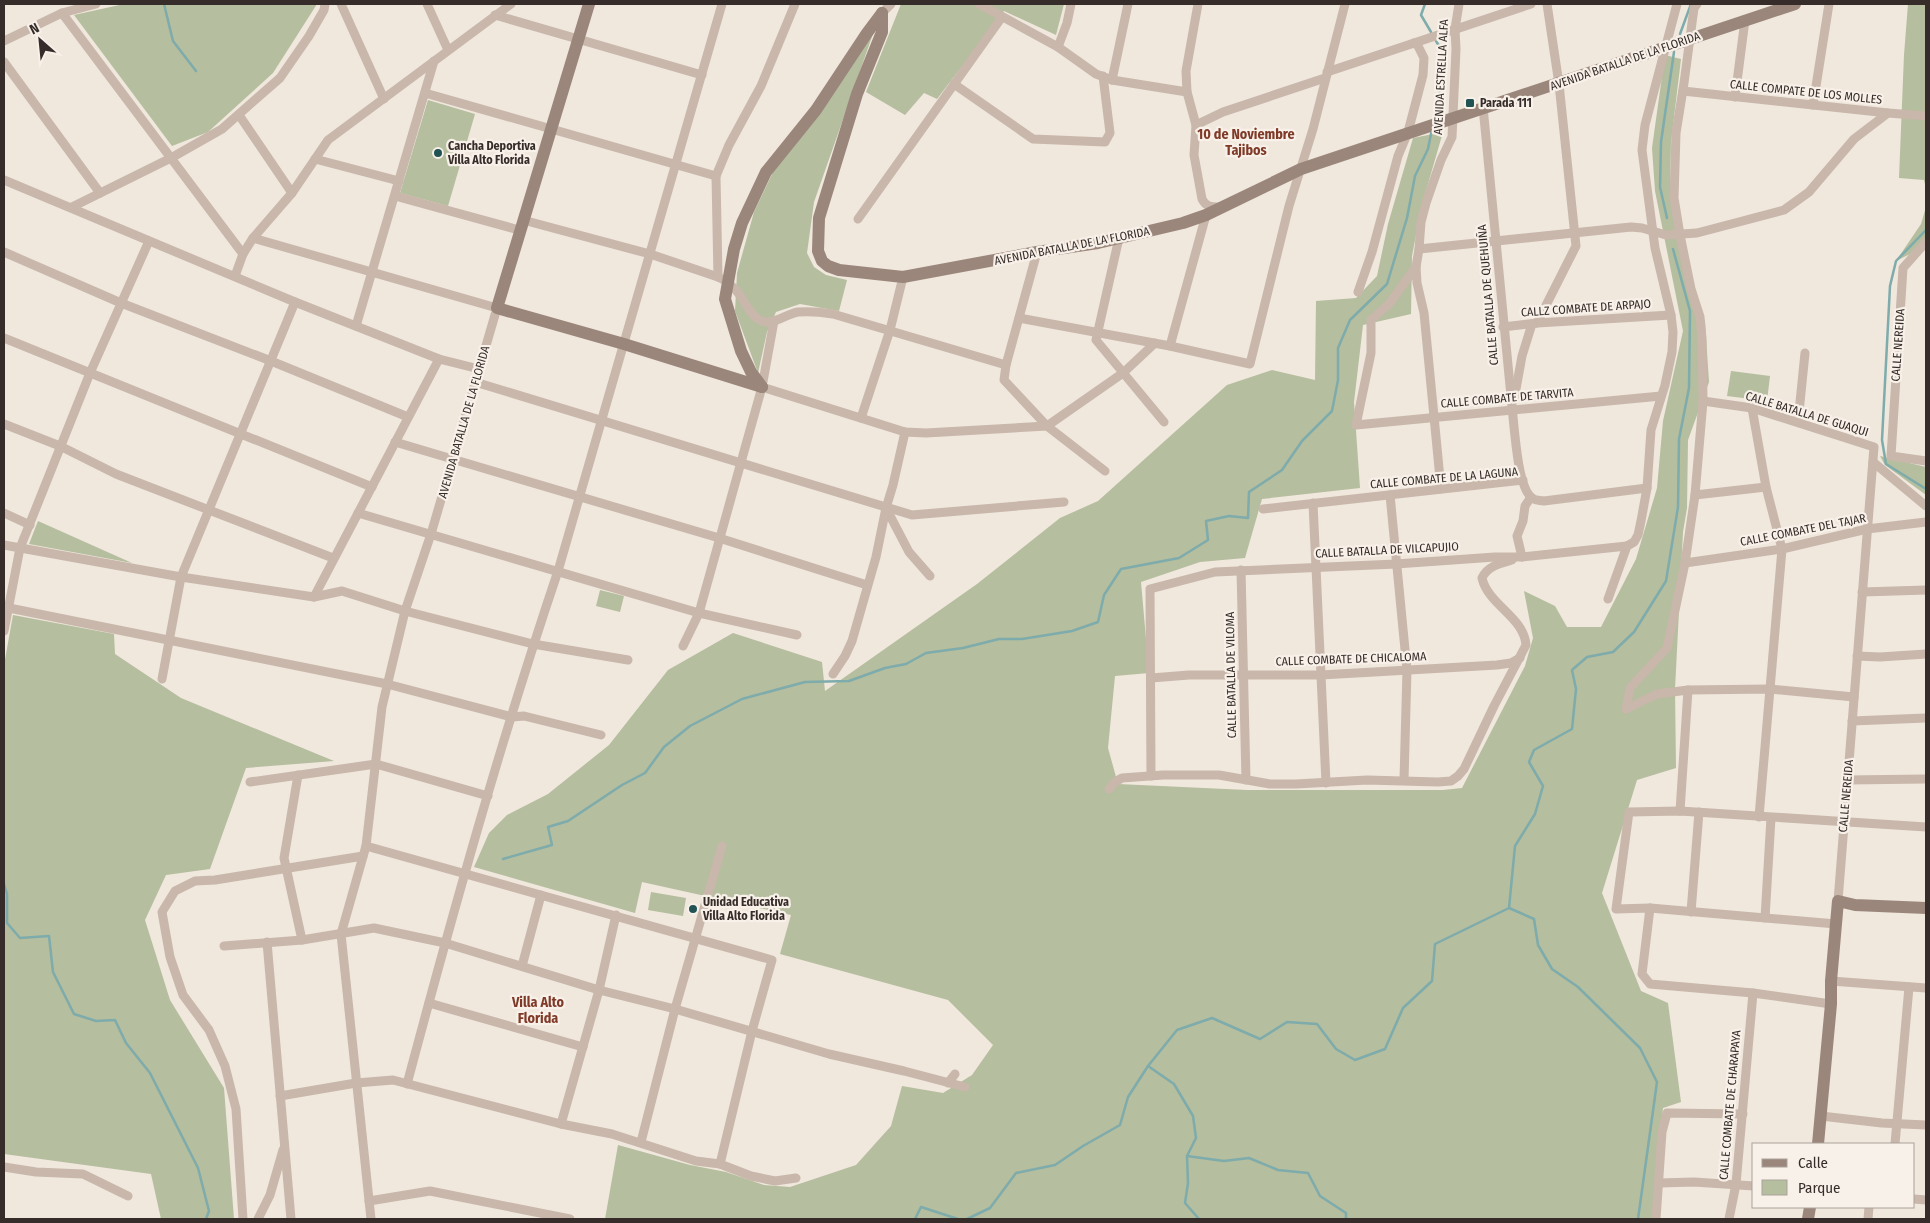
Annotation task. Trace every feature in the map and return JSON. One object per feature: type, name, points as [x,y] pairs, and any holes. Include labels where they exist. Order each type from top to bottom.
[{"type":"street","points":[[4,41],[62,13],[96,4]]},
{"type":"street","points":[[72,207],[171,158],[222,129],[280,78],[309,36],[324,10],[325,4]]},
{"type":"street","points":[[341,4],[384,98]]},
{"type":"street","points":[[427,4],[448,50]]},
{"type":"street","points":[[234,276],[243,254],[253,238],[292,193],[328,140],[512,4]]},
{"type":"street","name":"AVENIDA BATALLA DE LA FLORIDA","points":[[341,934],[366,846],[382,708],[404,611],[431,534],[521,225],[589,4]]},
{"type":"street","points":[[407,1084],[445,943],[533,644],[558,571],[580,497],[722,4]]},
{"type":"street","points":[[762,386],[751,372],[741,351],[725,299],[716,176],[729,145],[760,86],[793,4]]},
{"type":"street","points":[[980,4],[1058,47],[1096,74],[1107,78],[1187,92]]},
{"type":"street","points":[[1058,47],[1067,23],[1071,4]]},
{"type":"street","points":[[954,84],[1033,140],[1105,142],[1110,134],[1107,78],[1128,4]]},
{"type":"street","points":[[1198,4],[1186,70],[1187,92],[1196,126],[1194,155],[1202,199],[1210,207],[1220,208]]},
{"type":"street","points":[[1019,318],[1155,343],[1250,364],[1289,206],[1301,169],[1345,4]]},
{"type":"street","name":"AVENIDA ESTRELLA ALFA","points":[[1416,267],[1421,222],[1440,160],[1452,137],[1455,29],[1458,4]]},
{"type":"street","points":[[1196,126],[1223,112],[1414,43],[1531,4]]},
{"type":"street","points":[[1512,410],[1522,356],[1535,324],[1576,246],[1547,4]]},
{"type":"street","points":[[1608,598],[1627,546],[1634,542],[1638,534],[1647,488],[1652,430],[1672,352],[1673,332],[1671,315],[1658,262],[1642,150],[1645,125],[1677,4]]},
{"type":"street","points":[[1697,4],[1694,8],[1676,133],[1674,198],[1680,235],[1700,317],[1703,401],[1695,494],[1685,563],[1667,648],[1630,688],[1626,709],[1657,694],[1688,690],[1770,689],[1854,697]]},
{"type":"street","name":"AVENIDA BATALLA DE LA FLORIDA","points":[[886,7],[882,32],[857,94],[819,218],[818,251],[822,261],[828,266],[839,270],[903,277],[1037,252],[1098,243],[1183,224],[1206,215],[1301,169],[1795,4]]},
{"type":"street","points":[[1813,105],[1829,4]]},
{"type":"street","points":[[723,279],[742,222],[766,172],[816,110],[886,7]]},
{"type":"street","points":[[62,13],[243,254]]},
{"type":"street","points":[[495,15],[702,75]]},
{"type":"street","points":[[858,220],[1002,16]]},
{"type":"street","points":[[1735,97],[1745,20]]},
{"type":"street","points":[[1358,292],[1372,252],[1398,156],[1408,132],[1423,75],[1422,52],[1414,43]]},
{"type":"street","points":[[356,326],[434,61]]},
{"type":"street","points":[[4,62],[100,193]]},
{"type":"street","name":"CALLE COMPATE DE LOS MOLLES","points":[[1683,91],[1926,116]]},
{"type":"street","points":[[425,93],[716,176]]},
{"type":"street","name":"CALLE BATALLA DE QUEHUIÑA","points":[[1483,108],[1512,410],[1517,452],[1523,480]]},
{"type":"street","points":[[1419,249],[1631,227],[1666,235],[1680,235],[1697,233],[1784,210],[1809,192],[1854,139],[1888,113]]},
{"type":"street","points":[[239,114],[292,193]]},
{"type":"street","points":[[315,158],[399,181]]},
{"type":"street","points":[[4,180],[295,302],[439,359],[479,369]]},
{"type":"street","points":[[394,196],[650,254],[723,279],[739,294],[752,314],[759,320],[774,321],[797,312],[814,311],[833,314],[1006,365]]},
{"type":"street","points":[[1170,346],[1206,215]]},
{"type":"street","points":[[253,238],[624,344],[905,432],[926,433],[1047,426],[1123,373],[1155,343]]},
{"type":"street","points":[[1119,238],[1096,333],[1096,340],[1164,422]]},
{"type":"street","points":[[4,631],[6,607],[20,548],[90,373],[149,241]]},
{"type":"street","name":"CALLE NEREIDA","points":[[1926,242],[1903,268],[1891,456],[1926,461]]},
{"type":"street","points":[[4,252],[121,303],[408,417]]},
{"type":"street","points":[[1037,252],[1006,365],[1004,380],[1047,426],[1105,471]]},
{"type":"street","points":[[1416,267],[1417,283],[1424,313],[1441,490]]},
{"type":"street","name":"CALLE COMBATE DE TARVITA","points":[[1416,267],[1389,304],[1371,320],[1371,352],[1356,425],[1661,396]]},
{"type":"street","points":[[861,418],[890,330],[903,277]]},
{"type":"street","points":[[162,679],[181,577],[295,302]]},
{"type":"street","name":"CALLZ COMBATE DE ARPAJO","points":[[1504,328],[1535,324],[1671,315]]},
{"type":"street","points":[[683,646],[699,613],[762,386],[774,321]]},
{"type":"street","points":[[4,338],[372,487]]},
{"type":"street","points":[[1798,422],[1806,353]]},
{"type":"street","points":[[314,597],[439,359]]},
{"type":"street","points":[[475,382],[912,515],[1064,502]]},
{"type":"street","name":"CALLE BATALLA DE GUAQUI","points":[[1703,401],[1752,408],[1874,447]]},
{"type":"street","points":[[1752,408],[1766,487],[1782,549],[1759,817]]},
{"type":"street","points":[[4,424],[60,446],[116,474],[333,558]]},
{"type":"street","points":[[833,674],[846,656],[852,641],[876,557],[905,432]]},
{"type":"street","points":[[395,442],[719,538],[867,585]]},
{"type":"street","name":"CALLE NEREIDA","points":[[1818,1143],[1831,1004],[1831,981],[1874,447]]},
{"type":"street","points":[[1873,462],[1926,506]]},
{"type":"street","name":"CALLE COMBATE DE LA LAGUNA","points":[[1263,509],[1523,480],[1531,497]]},
{"type":"street","points":[[1695,494],[1766,487]]},
{"type":"street","points":[[1109,788],[1122,778],[1151,776],[1219,775],[1270,784],[1367,780],[1450,781],[1464,769],[1494,706],[1526,646],[1522,631],[1486,589],[1482,578],[1485,572],[1492,567],[1522,557],[1517,536],[1523,521],[1524,506],[1531,497],[1544,501],[1647,488]]},
{"type":"street","points":[[1390,495],[1407,670],[1404,780]]},
{"type":"street","points":[[1313,504],[1326,783]]},
{"type":"street","points":[[886,508],[909,552],[930,576]]},
{"type":"street","points":[[358,513],[699,613],[797,635]]},
{"type":"street","points":[[4,514],[30,525]]},
{"type":"street","name":"CALLE COMBATE DEL TAJAR","points":[[1685,563],[1782,549],[1867,529],[1926,522]]},
{"type":"street","points":[[4,545],[181,577],[314,597],[342,591],[404,611],[533,644],[628,660]]},
{"type":"street","name":"CALLE BATALLA DE VILCAPUJIO","points":[[1151,678],[1150,589],[1215,572],[1522,557],[1627,546]]},
{"type":"street","name":"CALLE BATALLA DE VILOMA","points":[[1241,570],[1246,780]]},
{"type":"street","points":[[1862,592],[1926,590]]},
{"type":"street","points":[[6,607],[386,684],[512,717],[524,716],[601,735]]},
{"type":"street","points":[[1857,656],[1880,657],[1926,654]]},
{"type":"street","name":"CALLE COMBATE DE CHICALOMA","points":[[1151,678],[1243,674],[1321,675],[1498,665],[1511,663],[1520,658]]},
{"type":"street","points":[[1151,678],[1151,776]]},
{"type":"street","points":[[1680,811],[1688,690]]},
{"type":"street","points":[[1852,721],[1926,718]]},
{"type":"street","points":[[250,782],[376,764],[488,796]]},
{"type":"street","points":[[298,775],[284,858],[302,940]]},
{"type":"street","points":[[1847,780],[1926,779]]},
{"type":"street","points":[[1836,924],[1650,908],[1616,909],[1629,812],[1680,811],[1926,827]]},
{"type":"street","points":[[1691,912],[1699,812]]},
{"type":"street","points":[[1765,918],[1771,818]]},
{"type":"street","points":[[366,846],[772,960],[752,1032],[720,1164]]},
{"type":"street","points":[[641,1142],[675,1009],[722,846]]},
{"type":"street","points":[[243,1219],[236,1108],[225,1066],[209,1030],[183,995],[170,957],[162,912],[175,891],[195,881],[215,880],[363,856]]},
{"type":"street","points":[[522,966],[541,895]]},
{"type":"street","points":[[1838,901],[1867,906],[1926,908]]},
{"type":"street","points":[[1650,908],[1642,974],[1650,984],[1831,1004]]},
{"type":"street","points":[[561,1124],[599,990],[616,916]]},
{"type":"street","points":[[224,946],[302,940],[374,928],[445,943],[599,990],[675,1009],[829,1054],[965,1087]]},
{"type":"street","points":[[341,934],[371,1219]]},
{"type":"street","points":[[267,942],[291,1219]]},
{"type":"street","points":[[1831,981],[1926,988]]},
{"type":"street","points":[[1895,1143],[1909,987]]},
{"type":"street","name":"CALLE COMBATE DE CHARAPAYA","points":[[1730,1219],[1736,1184],[1753,994]]},
{"type":"street","points":[[429,1003],[583,1047]]},
{"type":"street","points":[[948,1082],[955,1074]]},
{"type":"street","points":[[280,1096],[356,1083],[393,1080],[561,1124],[612,1134],[696,1161],[720,1164],[751,1176],[775,1181],[796,1178]]},
{"type":"street","points":[[1656,1219],[1662,1132],[1667,1113],[1743,1114]]},
{"type":"street","points":[[1820,1116],[1882,1123],[1926,1125]]},
{"type":"street","points":[[258,1219],[270,1195],[284,1145]]},
{"type":"street","points":[[4,1167],[36,1172],[83,1174],[128,1196]]},
{"type":"street","points":[[1659,1183],[1694,1182],[1752,1186]]},
{"type":"street","points":[[369,1201],[430,1191],[570,1219]]},
{"type":"green space","points":[[124,4],[317,4],[273,73],[208,132],[172,146],[74,15]]},
{"type":"green space","points":[[901,4],[1064,4],[1056,35],[1004,11],[937,99],[924,93],[905,115],[866,92]]},
{"type":"green space","points":[[1908,4],[1926,4],[1926,189],[1924,180],[1899,178]]},
{"type":"green space","points":[[874,31],[814,202],[807,253],[814,267],[826,275],[847,280],[839,311],[800,304],[776,312],[767,332],[758,373],[735,311],[737,273],[754,212],[773,172]]},
{"type":"green space","points":[[1665,55],[1681,59],[1671,142],[1670,188],[1686,267],[1705,322],[1709,382],[1688,440],[1687,508],[1683,532],[1675,689],[1676,768],[1637,780],[1602,893],[1641,991],[1668,1003],[1681,1102],[1663,1108],[1652,1219],[605,1219],[618,1145],[690,1165],[726,1172],[764,1185],[790,1187],[856,1165],[891,1126],[902,1086],[943,1093],[972,1075],[993,1045],[948,1000],[780,954],[791,915],[642,882],[635,913],[474,867],[489,833],[507,815],[548,794],[609,745],[668,670],[733,633],[822,662],[825,691],[977,584],[1060,518],[1098,501],[1227,385],[1272,370],[1315,380],[1316,301],[1356,298],[1377,276],[1388,224],[1413,138],[1443,132],[1421,208],[1412,256],[1411,314],[1363,325],[1354,402],[1360,488],[1262,499],[1245,558],[1200,562],[1141,582],[1149,673],[1115,676],[1108,748],[1118,784],[1247,790],[1443,790],[1462,788],[1525,666],[1533,638],[1524,591],[1555,606],[1567,627],[1601,627],[1636,559],[1657,488],[1663,421],[1683,331],[1655,191],[1652,148]]},
{"type":"green space","name":"Cancha Deportiva Villa Alto Florida","points":[[428,100],[475,114],[448,206],[400,193]]},
{"type":"green space","points":[[1926,207],[1926,246],[1896,261],[1921,224]]},
{"type":"green space","points":[[1731,371],[1770,376],[1767,401],[1727,396]]},
{"type":"green space","points":[[1880,456],[1926,467],[1926,495],[1885,465]]},
{"type":"green space","points":[[38,521],[132,563],[29,544]]},
{"type":"green space","points":[[600,590],[624,596],[620,612],[596,606]]},
{"type":"green space","points":[[13,615],[114,634],[115,654],[181,698],[334,761],[246,768],[210,869],[166,875],[145,920],[170,1000],[224,1088],[234,1219],[161,1219],[151,1174],[4,1154],[4,665]]},
{"type":"green space","points":[[651,892],[686,898],[683,916],[648,910]]},
{"type":"waterway","points":[[164,4],[173,41],[196,71]]},
{"type":"waterway","points":[[1425,4],[1421,15],[1431,32]]},
{"type":"waterway","points":[[1680,34],[1691,4]]},
{"type":"waterway","points":[[1435,119],[1446,57],[1436,41]]},
{"type":"waterway","points":[[1667,218],[1660,187],[1661,142],[1674,52]]},
{"type":"waterway","points":[[503,859],[552,845],[548,827],[568,821],[622,785],[645,773],[664,747],[690,726],[742,699],[805,682],[849,681],[885,668],[906,664],[926,653],[963,648],[999,639],[1022,639],[1072,631],[1098,622],[1104,595],[1121,569],[1179,558],[1208,540],[1206,521],[1229,516],[1248,518],[1249,492],[1282,470],[1302,441],[1332,411],[1338,380],[1338,348],[1350,320],[1387,284],[1407,218],[1415,176],[1428,149],[1432,129]]},
{"type":"waterway","points":[[1926,230],[1896,261],[1890,286],[1882,440],[1886,464],[1926,489]]},
{"type":"waterway","points":[[967,1219],[990,1208],[1016,1173],[1055,1165],[1083,1146],[1120,1125],[1128,1097],[1148,1066],[1177,1030],[1212,1018],[1260,1039],[1287,1022],[1317,1024],[1336,1049],[1355,1060],[1385,1049],[1403,1008],[1432,981],[1435,944],[1509,908],[1515,846],[1535,814],[1543,786],[1529,762],[1534,750],[1572,729],[1576,689],[1572,670],[1587,657],[1613,652],[1634,632],[1666,581],[1678,507],[1679,439],[1689,388],[1690,311],[1673,249]]},
{"type":"waterway","points":[[4,884],[7,894],[7,923],[20,938],[49,936],[53,972],[74,1014],[96,1021],[115,1020],[126,1043],[150,1073],[198,1168],[209,1211],[206,1219]]},
{"type":"waterway","points":[[1509,908],[1534,919],[1538,945],[1552,969],[1578,987],[1640,1048],[1657,1082],[1638,1219]]},
{"type":"waterway","points":[[1148,1066],[1174,1084],[1193,1116],[1196,1138],[1187,1156],[1188,1183],[1185,1203],[1199,1219]]},
{"type":"waterway","points":[[1187,1156],[1224,1161],[1249,1158],[1278,1170],[1308,1173],[1320,1196],[1346,1213],[1346,1219]]},
{"type":"waterway","points":[[915,1219],[921,1207],[958,1219]]},
{"type":"place","name":"Parada 111","points":[[1470,103]]},
{"type":"place","name":"Cancha Deportiva Villa Alto Florida","points":[[438,153]]},
{"type":"place","name":"Unidad Educativa Villa Alto Florida","points":[[693,909]]},
{"type":"district","name":"10 de Noviembre Tajibos","points":[[1246,142]]},
{"type":"district","name":"Villa Alto Florida","points":[[538,1010]]}]
